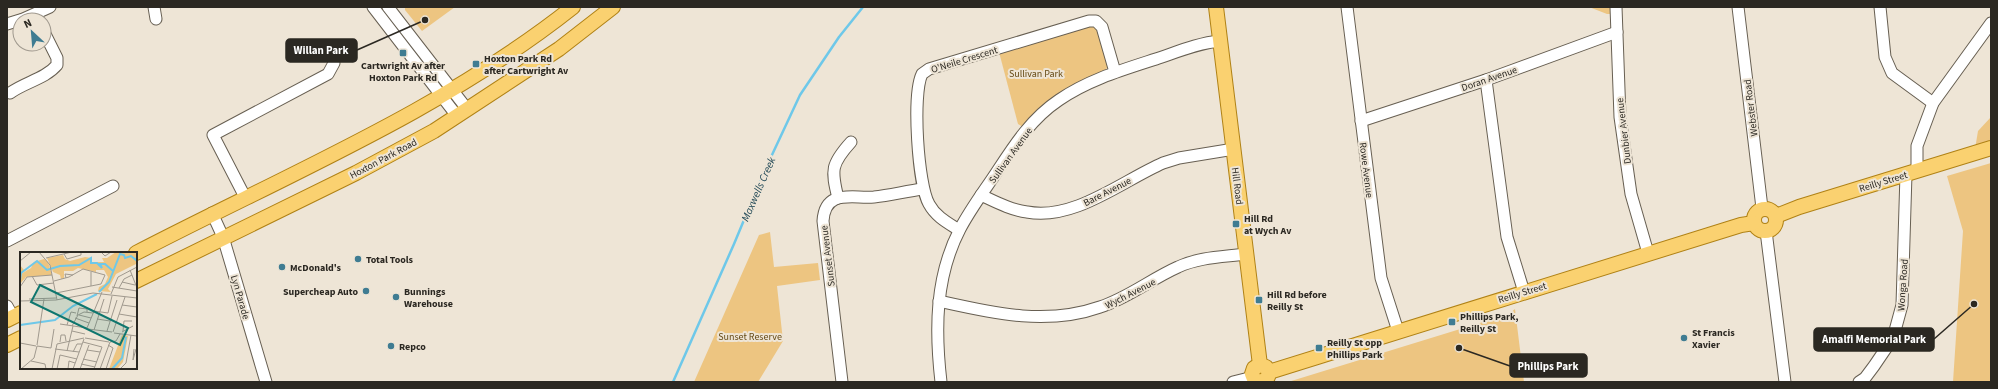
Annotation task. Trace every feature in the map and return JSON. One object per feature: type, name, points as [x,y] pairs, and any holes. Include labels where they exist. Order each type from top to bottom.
[{"type":"main road","points":[[137,252],[212,213],[313,165],[446,92],[508,55],[573,7]]},
{"type":"main road","name":"Hoxton Park Road","points":[[137,280],[356,173],[434,131],[559,49],[613,7]]},
{"type":"main road","name":"Hill Road","points":[[1216,7],[1261,376]]},
{"type":"main road","name":"Reilly Street","points":[[1776,216],[1799,207],[1991,148]]},
{"type":"main road","points":[[1762,208],[1771,210],[1776,216],[1773,228],[1766,231],[1758,230],[1754,223],[1754,216],[1762,208]]},
{"type":"main road","name":"Reilly Street","points":[[1261,376],[1398,331],[1648,253],[1741,225],[1754,223]]},
{"type":"main road","points":[[7,345],[20,338]]},
{"type":"street","points":[[154,7],[156,19]]},
{"type":"street","points":[[388,7],[446,92]]},
{"type":"street","name":"Rowe Avenue","points":[[1347,7],[1381,278],[1398,331]]},
{"type":"street","name":"Dunbier Avenue","points":[[1616,7],[1622,130],[1631,194],[1648,253]]},
{"type":"street","name":"Webster Road","points":[[1738,7],[1762,208]]},
{"type":"street","points":[[1880,7],[1885,57],[1892,73],[1933,103]]},
{"type":"street","points":[[378,9],[462,113]]},
{"type":"street","name":"O'Neile Crescent","points":[[960,230],[943,220],[933,210],[923,189],[917,109],[922,74],[926,71],[1089,21],[1096,22],[1102,27],[1116,72]]},
{"type":"street","name":"Wonga Road","points":[[1859,382],[1865,378],[1893,338],[1902,305],[1912,173],[1917,146],[1933,103],[1991,22]]},
{"type":"street","name":"Doran Avenue","points":[[1361,121],[1486,80],[1617,32]]},
{"type":"street","name":"Sullivan Avenue","points":[[941,382],[936,338],[939,301],[945,267],[960,230],[981,195],[1021,136],[1044,111],[1078,88],[1116,72],[1204,44],[1220,41]]},
{"type":"street","points":[[10,93],[20,85],[52,71],[57,65],[57,58],[52,48]]},
{"type":"street","points":[[245,197],[213,135],[328,74],[334,63]]},
{"type":"street","points":[[1486,80],[1507,237],[1524,292]]},
{"type":"street","points":[[851,142],[842,152],[832,174],[838,198],[872,197],[923,189]]},
{"type":"street","name":"Bare Avenue","points":[[981,195],[1021,211],[1039,214],[1058,212],[1075,207],[1163,163],[1178,158],[1234,149]]},
{"type":"street","points":[[7,241],[113,186]]},
{"type":"street","name":"Sunset Avenue","points":[[838,198],[832,202],[826,210],[823,221],[842,382]]},
{"type":"street","name":"Lyn Parade","points":[[212,213],[223,237],[266,382]]},
{"type":"street","points":[[1766,231],[1785,382]]},
{"type":"street","name":"Wych Avenue","points":[[939,301],[1013,316],[1061,316],[1086,312],[1113,302],[1184,265],[1246,254]]},
{"type":"street","name":"Reilly Street","points":[[1233,382],[1261,376]]},
{"type":"green space","points":[[405,7],[455,7],[422,31],[405,10]]},
{"type":"green space","points":[[1589,7],[1612,7],[1612,14],[1607,14]]},
{"type":"green space","name":"Sullivan Park","points":[[1087,25],[1096,27],[1108,66],[1105,71],[1023,127],[1018,124],[999,52]]},
{"type":"green space","points":[[1991,117],[1991,145],[1975,149],[1978,131]]},
{"type":"green space","points":[[1991,163],[1991,382],[1953,382],[1963,231],[1947,176]]},
{"type":"green space","name":"Sunset Reserve","points":[[770,232],[774,267],[818,263],[820,280],[777,286],[783,341],[758,382],[694,382],[759,235]]},
{"type":"green space","points":[[1515,309],[1524,382],[1288,382],[1509,314]]},
{"type":"waterway","name":"Maxwells Creek","points":[[673,382],[764,172],[800,95],[839,37],[863,7]]},
{"type":"place","name":"Willan Park","points":[[425,20]]},
{"type":"place","name":"Cartwright Av after Hoxton Park Rd","points":[[403,53]]},
{"type":"place","name":"Hoxton Park Rd after Cartwright Av","points":[[476,64]]},
{"type":"place","name":"Hill Rd at Wych Av","points":[[1236,224]]},
{"type":"place","name":"Total Tools","points":[[358,259]]},
{"type":"place","name":"McDonald's","points":[[282,267]]},
{"type":"place","name":"Supercheap Auto","points":[[366,291]]},
{"type":"place","name":"Bunnings Warehouse","points":[[396,297]]},
{"type":"place","name":"Hill Rd before Reilly St","points":[[1259,300]]},
{"type":"place","name":"Amalfi Memorial Park","points":[[1974,304]]},
{"type":"place","name":"Phillips Park, Reilly St","points":[[1452,322]]},
{"type":"place","name":"St Francis Xavier","points":[[1684,338]]},
{"type":"place","name":"Repco","points":[[391,346]]},
{"type":"place","name":"Reilly St opp Phillips Park","points":[[1319,348]]},
{"type":"place","name":"Phillips Park","points":[[1459,348]]}]
